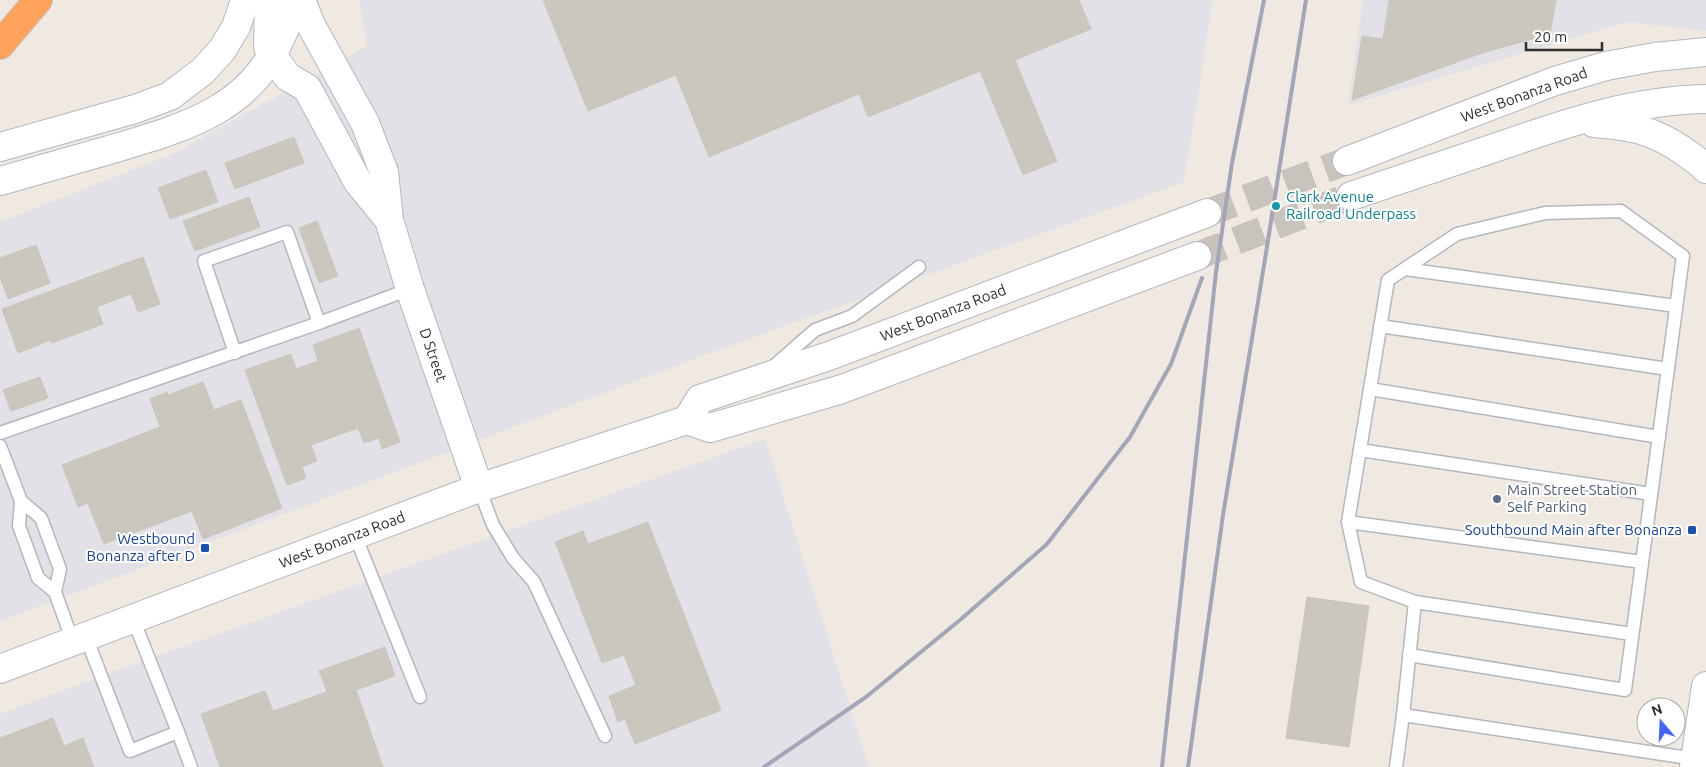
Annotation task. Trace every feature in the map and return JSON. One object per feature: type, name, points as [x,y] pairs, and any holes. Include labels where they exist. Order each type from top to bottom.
[{"type":"highway","points":[[0,45],[38,0]]},
{"type":"main road","points":[[0,147],[135,109],[170,96],[203,71],[222,50],[236,27],[245,0]]},
{"type":"main road","name":"D Street","points":[[268,0],[268,47],[288,76],[307,88],[358,182],[389,220]]},
{"type":"main road","points":[[0,182],[140,141],[195,121],[236,98],[254,82],[273,56],[292,10],[293,0]]},
{"type":"main road","name":"D Street","points":[[301,0],[311,25],[348,89],[368,131],[384,172],[389,220],[410,289],[479,488]]},
{"type":"main road","points":[[1668,55],[1706,39]]},
{"type":"main road","name":"West Bonanza Road","points":[[1348,161],[1555,81],[1606,66],[1668,55],[1706,52]]},
{"type":"main road","points":[[1351,196],[1572,121],[1643,105],[1706,99]]},
{"type":"main road","points":[[1572,121],[1621,125],[1649,131],[1679,148],[1706,169]]},
{"type":"main road","name":"West Bonanza Road","points":[[0,669],[479,488],[687,420],[700,399],[868,341],[1207,214]]},
{"type":"main road","points":[[687,420],[710,428],[842,389],[1197,256]]},
{"type":"main road","points":[[1694,763],[1706,686]]},
{"type":"lane","points":[[1409,655],[1625,690],[1683,256],[1621,211],[1545,213],[1457,234],[1388,280],[1348,522],[1361,582],[1415,602],[1632,634]]},
{"type":"lane","points":[[235,353],[204,261],[287,232],[319,323]]},
{"type":"lane","points":[[759,380],[815,330],[852,316],[919,267]]},
{"type":"lane","points":[[1405,269],[1676,306]]},
{"type":"lane","points":[[0,433],[235,353],[410,289]]},
{"type":"lane","points":[[1380,326],[1668,369]]},
{"type":"lane","points":[[1370,389],[1659,437]]},
{"type":"lane","points":[[0,446],[21,501],[19,526],[38,578],[55,592],[79,639],[130,751],[178,732]]},
{"type":"lane","points":[[1360,450],[1651,494]]},
{"type":"lane","points":[[479,488],[493,525],[514,558],[534,582],[605,736]]},
{"type":"lane","points":[[21,501],[41,518],[60,569],[55,592]]},
{"type":"lane","points":[[1348,522],[1642,562]]},
{"type":"lane","points":[[355,535],[420,697]]},
{"type":"lane","points":[[1396,767],[1415,602]]},
{"type":"lane","points":[[133,619],[191,767]]},
{"type":"lane","points":[[1402,715],[1694,763]]},
{"type":"shaded area","points":[[359,0],[1213,0],[1184,182],[713,352],[0,621],[0,222],[173,154],[367,46]]},
{"type":"shaded area","points":[[1363,0],[1706,0],[1706,31],[1627,22],[1348,105]]},
{"type":"shaded area","points":[[765,439],[869,767],[0,767],[0,714]]},
{"type":"building","points":[[543,0],[1079,0],[1091,29],[1015,60],[1057,161],[1023,175],[980,71],[868,117],[859,94],[709,157],[676,75],[588,111]]},
{"type":"building","points":[[1389,0],[1556,0],[1550,34],[1482,53],[1352,100],[1362,36],[1383,39]]},
{"type":"building","points":[[294,137],[304,163],[235,189],[225,163]]},
{"type":"building","points":[[206,170],[218,202],[170,219],[158,188]]},
{"type":"building","points":[[249,197],[260,227],[195,251],[183,221]]},
{"type":"building","points":[[317,221],[338,276],[319,283],[299,228]]},
{"type":"building","points":[[36,245],[50,283],[8,299],[0,277],[0,258]]},
{"type":"building","points":[[143,257],[160,304],[138,312],[131,294],[97,307],[103,324],[52,343],[51,340],[18,353],[2,309]]},
{"type":"building","points":[[359,328],[400,442],[382,449],[379,438],[364,443],[358,428],[311,445],[317,461],[302,467],[306,478],[287,485],[245,370],[291,354],[296,369],[318,361],[313,345]]},
{"type":"building","points":[[40,377],[48,398],[11,411],[3,390]]},
{"type":"building","points":[[203,382],[214,410],[241,400],[282,508],[203,539],[192,511],[104,544],[88,503],[78,507],[62,465],[160,427],[150,399],[167,392],[168,395]]},
{"type":"building","points":[[648,522],[721,710],[635,744],[625,719],[618,722],[609,696],[636,685],[624,655],[602,663],[555,542],[583,531],[588,544]]},
{"type":"building","points":[[1307,597],[1369,606],[1349,747],[1286,738]]},
{"type":"building","points":[[385,647],[395,676],[356,690],[383,767],[220,767],[201,714],[265,691],[273,711],[327,692],[319,671]]},
{"type":"building","points":[[53,718],[64,746],[83,738],[94,767],[0,767],[0,738]]},
{"type":"tunnel","points":[[1207,213],[1347,161]]},
{"type":"tunnel","points":[[1197,256],[1351,196]]},
{"type":"railway","points":[[1162,767],[1216,272],[1232,163],[1264,0]]},
{"type":"railway","points":[[1188,767],[1223,515],[1306,0]]},
{"type":"railway","points":[[764,767],[866,697],[960,620],[1047,544],[1130,437],[1171,364],[1202,278]]},
{"type":"place","name":"Clark Avenue Railroad Underpass","points":[[1276,206]]},
{"type":"place","name":"Main Street Station Self Parking","points":[[1497,499]]},
{"type":"place","name":"Southbound Main after Bonanza","points":[[1692,530]]},
{"type":"place","name":"Westbound Bonanza after D","points":[[205,548]]}]
